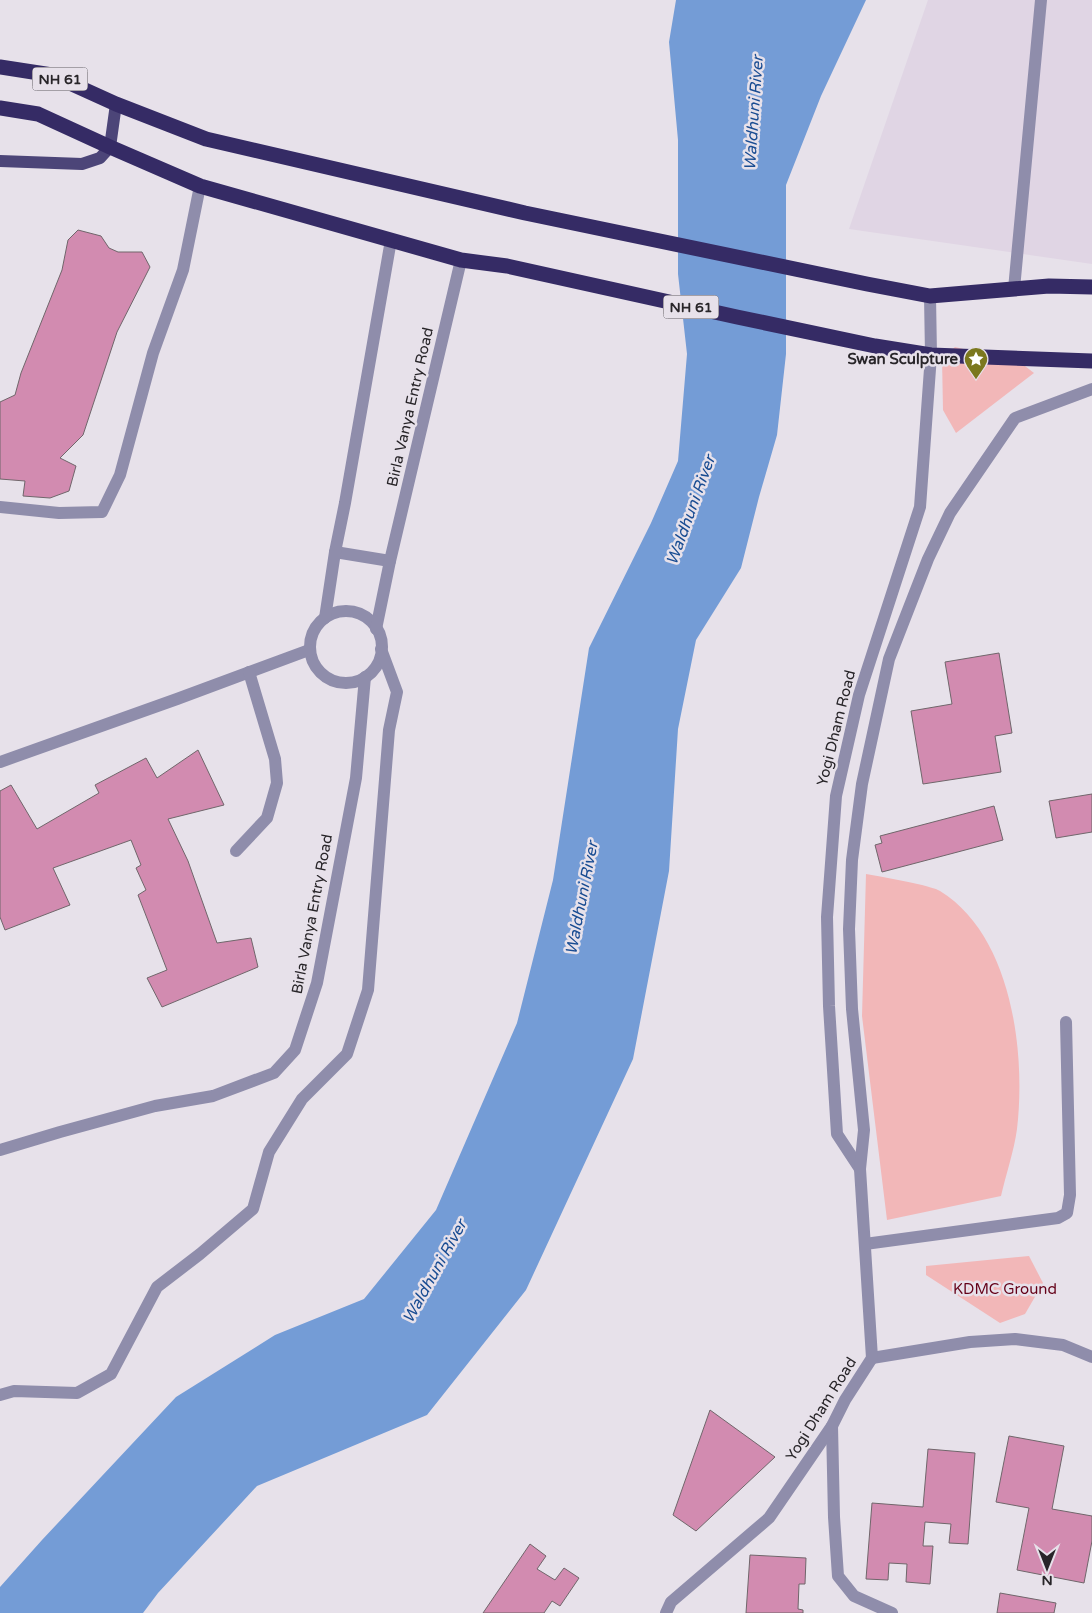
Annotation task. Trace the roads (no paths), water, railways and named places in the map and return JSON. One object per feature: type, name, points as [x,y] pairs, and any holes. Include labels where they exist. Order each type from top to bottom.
[{"type":"highway","name":"NH 61","points":[[0,67],[52,75],[116,104],[206,139],[525,213],[867,284],[930,296],[1049,286],[1092,287]]},
{"type":"highway","name":"NH 61","points":[[0,108],[38,114],[200,186],[461,260],[507,266],[875,346],[930,355],[1092,361]]},
{"type":"main road","points":[[0,161],[82,164],[100,158],[110,147],[116,104]]},
{"type":"street","points":[[1014,288],[1041,0]]},
{"type":"street","points":[[0,507],[59,513],[102,512],[120,475],[153,353],[183,270],[200,186]]},
{"type":"street","points":[[325,618],[390,240]]},
{"type":"street","name":"Birla Vanya Entry Road","points":[[376,629],[390,561],[461,260]]},
{"type":"street","name":"Yogi Dham Road","points":[[860,1169],[837,1134],[829,1006],[827,917],[836,796],[859,695],[920,507],[930,355],[930,296]]},
{"type":"street","name":"Yogi Dham Road","points":[[666,1613],[671,1602],[769,1518],[832,1426],[845,1400],[872,1358],[860,1169],[864,1130],[852,1009],[850,929],[852,860],[862,784],[889,660],[928,559],[950,513],[1014,418],[1092,389]]},
{"type":"street","points":[[335,552],[390,561]]},
{"type":"street","points":[[0,1394],[14,1391],[77,1394],[111,1374],[157,1287],[254,1209],[269,1152],[302,1099],[347,1054],[368,990],[389,730],[397,692],[381,649],[376,629],[369,620],[360,614],[337,612],[325,618],[316,626],[311,638],[312,662],[320,672],[330,679],[342,683],[354,682],[366,677],[379,660],[381,649]]},
{"type":"street","points":[[0,762],[310,650]]},
{"type":"street","points":[[236,851],[267,818],[277,783],[275,759],[249,672]]},
{"type":"street","name":"Birla Vanya Entry Road","points":[[0,1150],[155,1106],[213,1096],[274,1073],[295,1050],[317,983],[356,778],[366,677]]},
{"type":"street","points":[[864,1244],[1058,1218],[1067,1214],[1070,1195],[1066,1022]]},
{"type":"street","points":[[872,1358],[970,1342],[1015,1339],[1064,1345],[1092,1357]]},
{"type":"street","points":[[832,1426],[834,1517],[838,1576],[854,1596],[892,1613]]},
{"type":"water","name":"Waldhuni River","points":[[676,0],[866,0],[821,96],[786,185],[786,354],[777,435],[741,568],[696,640],[678,729],[669,871],[633,1059],[526,1290],[427,1415],[257,1486],[158,1593],[143,1613],[0,1613],[0,1587],[176,1397],[275,1335],[364,1299],[436,1210],[517,1023],[553,880],[589,648],[651,523],[678,461],[687,354],[678,274],[678,140],[669,42]]},
{"type":"place","name":"Swan Sculpture","points":[[976,380]]},
{"type":"park label","name":"KDMC Ground","points":[[1005,1289]]}]
